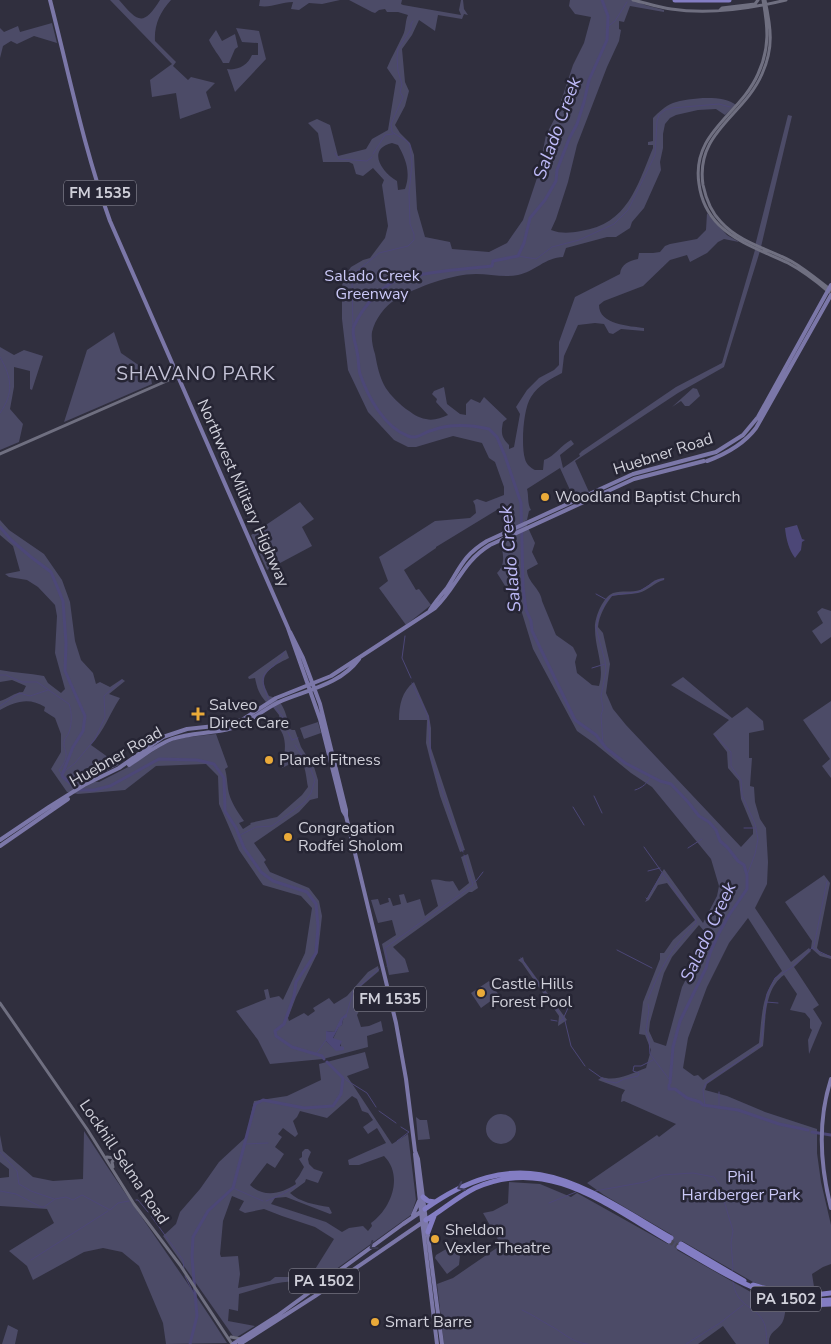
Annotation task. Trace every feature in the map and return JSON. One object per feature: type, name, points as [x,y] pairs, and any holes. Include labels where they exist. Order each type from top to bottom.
[{"type":"highway","points":[[676,0],[729,0]]},
{"type":"highway","name":"PA 1502","points":[[423,1211],[456,1189],[486,1177],[518,1173],[545,1175],[564,1179],[585,1188],[670,1240],[582,1191],[562,1183],[539,1178],[520,1177],[492,1182],[466,1193],[424,1221]]},
{"type":"highway","points":[[421,1198],[426,1201],[436,1202],[432,1210],[436,1214],[426,1233]]},
{"type":"highway","name":"PA 1502","points":[[680,1246],[747,1284],[801,1299],[831,1300]]},
{"type":"highway","points":[[747,1284],[790,1294],[811,1295],[831,1293]]},
{"type":"main road","name":"Northwest Military Highway","points":[[50,0],[87,149],[102,200],[288,628],[312,687],[330,739],[346,816],[398,1032],[407,1084],[416,1172],[442,1344]]},
{"type":"main road","points":[[633,0],[678,10],[719,10],[765,5],[785,0]]},
{"type":"main road","points":[[756,5],[758,0]]},
{"type":"main road","points":[[764,0],[768,34],[762,64],[747,93],[714,129],[706,141],[699,165],[699,187],[703,201],[710,214],[726,231],[797,268],[830,290]]},
{"type":"main road","points":[[766,12],[774,2]]},
{"type":"main road","points":[[756,5],[766,12]]},
{"type":"main road","name":"Huebner Road","points":[[539,520],[572,502],[633,474],[706,456],[723,449],[743,435],[752,425],[777,386],[830,290]]},
{"type":"main road","points":[[0,454],[178,376]]},
{"type":"main road","name":"Huebner Road","points":[[259,712],[312,687],[334,680],[359,659],[428,612],[476,555],[506,535],[634,479],[706,461],[726,452],[746,439],[762,419],[777,386]]},
{"type":"main road","points":[[572,502],[572,507]]},
{"type":"main road","name":"Huebner Road","points":[[0,846],[9,837],[73,794],[170,740],[188,734],[216,732],[234,728],[247,723],[272,700],[298,689],[312,687]]},
{"type":"main road","points":[[267,709],[298,689]]},
{"type":"main road","name":"Huebner Road","points":[[0,840],[9,837]]},
{"type":"main road","name":"Lockhill Selma Road","points":[[0,1003],[103,1153],[139,1211],[180,1265],[229,1336],[238,1343]]},
{"type":"main road","points":[[831,1079],[825,1104],[821,1151],[831,1208]]},
{"type":"main road","name":"Northwest Military Highway","points":[[415,1151],[421,1179],[421,1198]]},
{"type":"main road","points":[[103,1153],[108,1158],[115,1158],[112,1162],[113,1170]]},
{"type":"main road","points":[[416,1172],[421,1179]]},
{"type":"main road","points":[[412,1217],[421,1198]]},
{"type":"main road","name":"PA 1502","points":[[238,1343],[412,1217],[423,1211]]},
{"type":"main road","name":"PA 1502","points":[[238,1343],[325,1290],[424,1221]]},
{"type":"main road","points":[[403,1224],[407,1224],[409,1227],[403,1236]]},
{"type":"main road","points":[[409,1232],[417,1230],[426,1233]]},
{"type":"main road","name":"Northwest Military Highway","points":[[426,1233],[437,1344]]},
{"type":"main road","points":[[229,1336],[238,1343]]},
{"type":"green space","points":[[110,0],[119,0],[136,17],[145,18],[160,0],[171,0],[158,19],[155,41],[176,62],[173,66],[188,80],[191,77],[215,83],[206,92],[211,108],[180,119],[176,93],[152,97],[150,80],[172,64]]},
{"type":"green space","points":[[260,0],[340,0],[322,4],[309,3],[299,10],[291,9],[293,2],[272,6],[259,6]]},
{"type":"green space","points":[[349,0],[402,0],[401,4],[403,5],[461,15],[459,10],[461,0],[463,0],[464,9],[468,15],[464,14],[462,19],[438,15],[435,31],[419,20],[412,35],[402,49],[405,82],[409,91],[405,106],[395,125],[410,143],[414,155],[417,209],[425,237],[450,242],[452,249],[489,252],[507,243],[523,220],[538,175],[546,135],[556,116],[573,65],[584,43],[591,17],[575,14],[569,6],[570,0],[636,0],[645,5],[664,10],[664,12],[630,6],[624,22],[619,21],[619,29],[621,30],[619,41],[577,145],[568,182],[551,230],[570,233],[597,227],[620,212],[636,189],[653,148],[653,145],[648,145],[648,142],[653,141],[653,118],[665,107],[679,101],[705,98],[723,99],[736,105],[725,115],[716,109],[698,110],[670,118],[665,124],[663,134],[661,170],[644,208],[632,222],[630,228],[616,237],[607,237],[566,248],[563,257],[551,259],[518,275],[467,275],[435,282],[396,299],[384,309],[373,327],[372,343],[381,379],[393,397],[406,409],[415,415],[431,420],[448,415],[436,402],[437,399],[432,394],[434,391],[444,387],[447,404],[460,414],[466,415],[466,404],[471,399],[480,403],[484,397],[507,419],[503,422],[502,432],[504,440],[509,445],[509,449],[514,447],[520,414],[516,407],[527,390],[539,378],[559,365],[559,342],[575,297],[620,274],[626,264],[638,259],[639,253],[660,252],[665,246],[670,244],[697,239],[706,230],[707,213],[727,235],[739,242],[724,239],[707,253],[690,262],[687,255],[670,260],[643,286],[604,301],[599,305],[600,312],[610,321],[644,328],[644,331],[621,329],[613,334],[609,333],[604,324],[578,325],[564,356],[562,373],[541,386],[528,403],[523,446],[526,463],[535,470],[543,470],[544,460],[571,440],[574,444],[560,455],[563,468],[580,456],[579,454],[582,451],[676,387],[722,363],[755,250],[788,115],[792,116],[760,251],[724,367],[678,393],[575,461],[589,492],[574,499],[560,468],[527,489],[531,510],[525,521],[535,543],[532,552],[538,564],[527,570],[529,578],[541,597],[556,635],[573,647],[577,655],[575,662],[577,673],[592,685],[599,686],[601,679],[595,624],[603,603],[613,593],[640,590],[656,580],[664,578],[664,580],[642,592],[612,596],[607,603],[598,627],[603,633],[610,664],[606,693],[613,709],[626,725],[741,847],[753,834],[753,828],[741,799],[739,781],[728,768],[727,752],[713,734],[729,720],[671,685],[683,677],[732,718],[747,707],[763,721],[764,730],[749,733],[749,758],[752,758],[750,786],[754,787],[755,802],[760,819],[766,828],[768,862],[767,884],[755,908],[791,962],[809,948],[811,951],[794,967],[819,1005],[813,1009],[822,1023],[809,1054],[808,1040],[812,1030],[810,1028],[810,1019],[805,1013],[790,1010],[797,994],[784,975],[777,981],[769,998],[765,1017],[763,1046],[707,1084],[705,1090],[727,1096],[765,1112],[817,1129],[817,1153],[821,1182],[831,1225],[831,1264],[812,1274],[815,1293],[777,1290],[753,1282],[682,1241],[677,1250],[763,1299],[786,1306],[783,1321],[771,1334],[769,1344],[736,1344],[723,1326],[698,1344],[444,1344],[437,1284],[453,1278],[501,1245],[483,1213],[493,1211],[508,1203],[509,1182],[540,1184],[571,1197],[577,1193],[668,1244],[672,1235],[587,1183],[676,1124],[624,1101],[621,1102],[625,1090],[598,1080],[602,1077],[624,1076],[646,1068],[651,1050],[645,1035],[639,1034],[643,1002],[660,959],[660,953],[664,953],[673,940],[695,920],[667,883],[658,885],[649,900],[645,902],[662,872],[664,869],[703,923],[717,896],[719,886],[711,859],[652,787],[577,731],[533,649],[522,613],[497,573],[503,562],[501,542],[507,538],[509,527],[505,505],[436,547],[404,570],[416,590],[419,589],[431,605],[406,625],[379,588],[388,581],[379,557],[435,521],[470,518],[476,513],[473,501],[477,499],[486,502],[504,495],[504,487],[495,462],[489,458],[482,443],[453,436],[416,447],[408,447],[394,440],[368,412],[348,370],[342,319],[342,286],[344,277],[351,267],[370,258],[385,238],[388,226],[382,185],[384,180],[373,168],[363,176],[356,174],[353,164],[349,162],[323,162],[318,133],[308,123],[317,119],[330,125],[338,156],[366,149],[372,139],[388,130],[396,81],[387,68],[404,33],[408,15],[398,12],[387,12],[385,9],[375,13]],"holes":[[[392,143],[398,145],[405,161],[408,172],[405,189],[398,190],[397,181],[386,173],[379,161],[380,150]],[[748,918],[782,971],[775,978],[766,995],[759,1043],[703,1080],[698,1075],[694,1076],[683,1068],[688,1038],[707,987],[729,943]],[[699,925],[708,936],[682,987],[666,1046],[654,1042],[649,1031],[664,973],[672,957]]]},
{"type":"green space","points":[[52,23],[57,43],[34,36],[17,44],[11,41],[3,46],[0,58],[0,28],[4,32],[18,26],[20,32]]},
{"type":"green space","points":[[236,28],[259,31],[266,59],[235,92],[227,69],[238,68],[248,62],[252,55],[258,55],[258,43],[242,42]]},
{"type":"green space","points":[[216,30],[222,41],[235,34],[238,47],[235,49],[229,63],[223,63],[209,40]]},
{"type":"green space","points":[[114,332],[121,353],[150,373],[152,384],[64,422],[87,350]]},
{"type":"green space","points":[[0,347],[14,355],[24,350],[43,356],[32,390],[30,389],[30,371],[14,367],[14,387],[10,409],[23,424],[19,442],[0,450]]},
{"type":"green space","points":[[693,388],[697,389],[700,396],[689,406],[685,406],[681,401],[672,407]]},
{"type":"green space","points":[[300,502],[314,519],[302,527],[312,546],[267,570],[251,535]]},
{"type":"green space","points":[[0,520],[9,530],[44,554],[62,580],[70,602],[75,641],[81,660],[93,673],[96,684],[100,682],[110,687],[122,679],[125,681],[109,694],[120,698],[100,734],[91,745],[119,765],[87,781],[99,782],[132,765],[161,746],[179,738],[216,734],[228,767],[225,769],[229,793],[234,806],[244,821],[239,823],[243,829],[250,823],[277,817],[302,795],[308,787],[306,772],[300,759],[282,768],[285,744],[282,734],[275,723],[280,720],[279,715],[262,696],[255,678],[249,679],[248,677],[286,650],[289,658],[267,672],[264,684],[269,696],[278,700],[281,704],[286,713],[290,729],[295,730],[301,747],[312,760],[318,780],[318,798],[310,800],[299,812],[254,843],[266,860],[264,862],[270,872],[309,888],[319,901],[322,916],[318,952],[288,1018],[289,1021],[304,1013],[308,1016],[315,1011],[313,1008],[329,998],[334,1004],[347,996],[368,972],[378,966],[379,971],[353,993],[355,1001],[362,1001],[372,997],[373,992],[384,989],[386,1003],[360,1009],[357,1015],[361,1027],[381,1021],[383,1031],[367,1036],[368,1047],[323,1059],[270,1064],[258,1040],[236,1011],[266,999],[264,990],[268,989],[270,998],[279,996],[283,1000],[305,953],[312,908],[301,896],[263,885],[239,850],[219,804],[218,776],[206,764],[156,766],[125,790],[78,794],[67,792],[51,769],[61,752],[61,734],[55,718],[44,711],[45,707],[28,701],[17,702],[0,710],[0,701],[23,692],[26,686],[12,680],[0,682],[0,670],[44,676],[48,683],[61,693],[65,689],[55,653],[57,616],[55,605],[38,587],[27,580],[9,577],[5,574],[20,571],[13,546],[0,535]],"holes":[[[343,1020],[342,1025],[339,1026],[333,1039],[341,1043],[341,1050],[336,1050],[326,1041],[326,1031],[334,1032]]]},
{"type":"green space","points":[[822,608],[831,611],[831,637],[821,644],[812,631],[823,623],[817,612]]},
{"type":"green space","points":[[414,682],[429,716],[431,748],[465,850],[460,852],[440,796],[426,743],[427,720],[399,720],[402,699]]},
{"type":"green space","points":[[831,701],[831,778],[822,766],[830,759],[803,720]]},
{"type":"green space","points":[[318,722],[321,733],[304,739],[300,728]]},
{"type":"green space","points":[[468,854],[478,888],[469,892],[393,947],[405,959],[409,972],[389,975],[382,944],[396,935],[392,920],[378,923],[371,900],[378,899],[380,905],[389,902],[388,898],[390,898],[393,906],[401,904],[399,895],[404,894],[407,903],[420,899],[425,916],[438,906],[431,880],[453,881],[459,891],[469,883],[461,857]]},
{"type":"green space","points":[[824,875],[830,883],[817,948],[821,953],[831,956],[831,959],[820,956],[811,948],[812,941],[785,902]]},
{"type":"green space","points":[[523,957],[567,1020],[558,1026],[559,1016],[518,960]]},
{"type":"green space","points":[[489,981],[499,995],[481,1008],[471,993]]},
{"type":"green space","points":[[365,1052],[369,1068],[347,1076],[392,1144],[408,1134],[416,1200],[411,1215],[321,1280],[314,1271],[334,1239],[315,1227],[264,1209],[245,1213],[239,1210],[244,1201],[232,1196],[223,1221],[220,1254],[221,1257],[238,1256],[240,1274],[238,1288],[270,1281],[275,1277],[303,1277],[315,1281],[311,1284],[283,1282],[239,1294],[238,1311],[229,1309],[228,1321],[255,1326],[237,1337],[233,1336],[163,1236],[176,1224],[180,1212],[200,1189],[219,1162],[246,1137],[254,1101],[287,1096],[321,1080],[319,1064]],"holes":[[[352,1096],[357,1099],[362,1111],[368,1113],[373,1120],[363,1127],[368,1134],[377,1128],[386,1143],[348,1160],[349,1165],[359,1165],[384,1156],[390,1164],[394,1182],[389,1201],[378,1217],[371,1223],[372,1226],[368,1231],[363,1226],[349,1228],[342,1232],[326,1222],[271,1204],[275,1198],[286,1197],[330,1214],[332,1213],[329,1207],[303,1201],[290,1193],[305,1182],[306,1179],[318,1183],[323,1172],[314,1169],[309,1164],[308,1159],[311,1152],[308,1149],[302,1152],[302,1157],[299,1159],[304,1167],[295,1181],[296,1184],[273,1193],[261,1192],[250,1185],[267,1163],[275,1168],[284,1154],[275,1147],[282,1137],[278,1134],[283,1128],[295,1137],[298,1134],[293,1121],[300,1111],[327,1118]]]},
{"type":"green space","points":[[501,1114],[512,1118],[516,1129],[512,1140],[501,1144],[490,1140],[486,1129],[490,1118]]},
{"type":"green space","points":[[416,1117],[420,1120],[427,1120],[430,1139],[418,1140]]},
{"type":"green space","points":[[84,1131],[227,1343],[166,1344],[163,1323],[139,1266],[122,1252],[103,1248],[84,1252],[33,1280],[27,1266],[9,1251],[54,1223],[47,1209],[0,1206],[0,1178],[9,1177],[9,1169],[0,1162],[0,1135],[3,1151],[33,1177],[53,1181],[83,1179]]},
{"type":"green space","points":[[453,1245],[460,1256],[459,1265],[447,1274],[435,1258],[436,1255]]},
{"type":"green space","points":[[8,1325],[18,1330],[15,1344],[2,1344]]},
{"type":"shaded area","points":[[797,525],[802,539],[805,540],[802,542],[801,550],[795,558],[788,544],[785,528]]},
{"type":"shaded area","points":[[347,1013],[347,1017],[343,1019],[342,1025],[333,1038],[342,1041],[340,1046],[344,1047],[344,1050],[336,1051],[326,1041],[326,1031],[334,1032],[341,1018]]},
{"type":"waterway","name":"Salado Creek","points":[[602,0],[608,16],[607,40],[589,80],[577,124],[557,170],[556,181],[545,200],[530,218],[524,243],[518,256],[493,261],[492,266],[433,272],[393,282],[385,287],[365,308],[357,320],[353,332],[360,374],[372,401],[384,418],[399,432],[415,437],[440,428],[468,426],[489,429],[497,437],[521,503],[523,587],[526,610],[531,621],[532,631],[575,720],[596,735],[606,748],[625,763],[660,781],[671,784],[699,816],[709,822],[716,830],[720,841],[744,865],[747,875],[747,889],[719,933],[706,968],[680,1021],[673,1047],[670,1083]]},
{"type":"waterway","points":[[606,28],[615,21],[627,2]]},
{"type":"waterway","points":[[353,327],[352,280],[356,272],[379,253],[408,246],[414,240],[410,224],[409,193],[412,164],[410,145],[392,132],[391,124],[403,97],[400,92],[402,84],[398,71],[398,49],[411,29],[413,21]]},
{"type":"waterway","points":[[518,256],[536,259],[552,247],[579,240],[614,224],[628,210],[655,155],[657,121],[659,115],[665,110],[719,104],[730,107]]},
{"type":"waterway","points":[[373,154],[385,135],[393,134]]},
{"type":"waterway","points":[[335,153],[339,159],[367,161],[372,157]]},
{"type":"waterway","points":[[0,357],[7,372],[10,385],[8,399],[0,413]]},
{"type":"waterway","points":[[0,527],[11,540],[51,572],[63,601],[66,643],[65,671],[85,716],[83,731],[73,747],[62,775],[63,777],[79,790],[94,790],[110,786],[159,759],[197,760],[214,764],[224,778],[225,811],[236,828],[244,848],[261,872],[273,881],[307,892],[316,904],[318,926],[316,953],[296,982],[294,996],[284,1024],[275,1031],[276,1036],[292,1047],[322,1056],[324,1059]]},
{"type":"waterway","points":[[603,745],[601,696],[606,671],[596,628],[599,614],[609,597],[638,592],[656,581],[664,579]]},
{"type":"waterway","points":[[596,594],[607,600]]},
{"type":"waterway","points":[[405,636],[402,658],[411,678]]},
{"type":"waterway","points":[[269,700],[263,681],[264,676],[284,652]]},
{"type":"waterway","points":[[592,668],[605,664]]},
{"type":"waterway","points":[[0,675],[6,675],[22,682],[37,682],[69,704],[71,722],[64,743],[66,759],[59,770],[62,775]]},
{"type":"waterway","points":[[63,775],[95,739],[105,717],[104,696],[122,680]]},
{"type":"waterway","points":[[412,683],[428,716],[431,758],[463,852]]},
{"type":"waterway","points":[[0,706],[19,693],[30,696],[48,690]]},
{"type":"waterway","points":[[275,707],[285,720],[287,727]]},
{"type":"waterway","points":[[288,732],[292,740]]},
{"type":"waterway","points":[[715,735],[731,752],[731,766],[741,780],[742,795],[755,824],[758,839],[755,854],[747,875]]},
{"type":"waterway","points":[[292,740],[298,738]]},
{"type":"waterway","points":[[295,745],[303,757]]},
{"type":"waterway","points":[[238,836],[256,827],[272,826],[305,802],[311,793],[315,780],[306,762]]},
{"type":"waterway","points":[[635,790],[644,785],[651,776]]},
{"type":"waterway","points":[[594,796],[602,813]]},
{"type":"waterway","points":[[573,807],[584,825]]},
{"type":"waterway","points":[[744,828],[756,828]]},
{"type":"waterway","points":[[688,848],[702,839]]},
{"type":"waterway","points":[[644,847],[696,920],[696,923],[680,940],[668,958],[657,977],[648,999]]},
{"type":"waterway","points":[[387,966],[385,948],[473,885],[464,855]]},
{"type":"waterway","points":[[648,871],[660,868]]},
{"type":"waterway","points":[[474,882],[483,872]]},
{"type":"waterway","points":[[646,898],[662,873]]},
{"type":"waterway","points":[[751,1052],[761,1045],[767,994],[775,978],[792,967],[814,946],[827,881]]},
{"type":"waterway","points":[[812,948],[831,957]]},
{"type":"waterway","points":[[617,950],[652,968]]},
{"type":"waterway","points":[[521,958],[565,1021],[571,1046],[585,1066]]},
{"type":"waterway","points":[[347,1013],[353,992],[379,969]]},
{"type":"waterway","points":[[766,1002],[778,1003]]},
{"type":"waterway","points":[[648,1004],[646,1031],[649,1039],[650,1054],[669,1079]]},
{"type":"waterway","points":[[559,1022],[563,1019],[568,1008]]},
{"type":"waterway","points":[[551,1020],[557,1021]]},
{"type":"waterway","points":[[316,1054],[326,1040]]},
{"type":"waterway","points":[[705,1106],[703,1090],[706,1083],[749,1054]]},
{"type":"waterway","points":[[589,1069],[606,1081],[616,1083],[638,1076],[639,1073],[633,1071],[634,1066],[641,1066],[653,1060]]},
{"type":"waterway","points":[[190,1344],[197,1316],[192,1257],[193,1237],[208,1211],[233,1188],[255,1104],[263,1100],[304,1108],[333,1106],[341,1094],[343,1078],[327,1062]]},
{"type":"waterway","points":[[343,1078],[367,1093],[376,1107]]},
{"type":"waterway","name":"Salado Creek","points":[[669,1085],[669,1089],[675,1089],[687,1098],[700,1102],[703,1105],[738,1110],[779,1124],[808,1130]]},
{"type":"waterway","points":[[719,1092],[719,1107]]},
{"type":"waterway","points":[[379,1111],[396,1123]]},
{"type":"waterway","points":[[397,1141],[409,1132],[401,1127]]},
{"type":"waterway","name":"Salado Creek","points":[[812,1132],[831,1135]]},
{"type":"waterway","points":[[245,1144],[268,1143]]},
{"type":"waterway","points":[[0,1152],[17,1171],[19,1184],[31,1191],[54,1199]]},
{"type":"waterway","points":[[595,1191],[645,1182],[662,1175],[693,1173],[714,1177],[719,1184],[733,1231],[731,1243],[732,1271]]},
{"type":"waterway","points":[[266,1201],[281,1195],[295,1186]]},
{"type":"waterway","points":[[233,1188],[263,1201]]},
{"type":"waterway","points":[[0,1191],[16,1194],[41,1207],[55,1199],[66,1197],[73,1200],[82,1195],[110,1210],[118,1203],[129,1201]]},
{"type":"waterway","points":[[549,1203],[576,1192]]},
{"type":"waterway","points":[[136,1200],[148,1212]]},
{"type":"waterway","points":[[31,1260],[108,1211]]},
{"type":"waterway","points":[[151,1216],[183,1260],[184,1270]]},
{"type":"waterway","points":[[185,1276],[194,1294]]},
{"type":"waterway","points":[[733,1282],[738,1297],[756,1312],[763,1321],[766,1329],[767,1344]]},
{"type":"waterway","points":[[686,1344],[720,1323],[743,1305]]},
{"type":"waterway","points":[[522,1310],[572,1339],[588,1344]]},
{"type":"tunnel","points":[[669,1241],[679,1247]]},
{"type":"place","name":"Woodland Baptist Church","points":[[545,497]]},
{"type":"place","name":"Salveo Direct Care","points":[[198,714]]},
{"type":"place","name":"Planet Fitness","points":[[269,760]]},
{"type":"place","name":"Congregation Rodfei Sholom","points":[[288,837]]},
{"type":"place","name":"Castle Hills Forest Pool","points":[[481,993]]},
{"type":"place","name":"Sheldon Vexler Theatre","points":[[435,1239]]},
{"type":"place","name":"Smart Barre","points":[[375,1322]]},
{"type":"district","name":"SHAVANO PARK","points":[[196,374]]},
{"type":"park label","name":"Salado Creek Greenway","points":[[372,285]]},
{"type":"park label","name":"Phil Hardberger Park","points":[[741,1186]]}]
